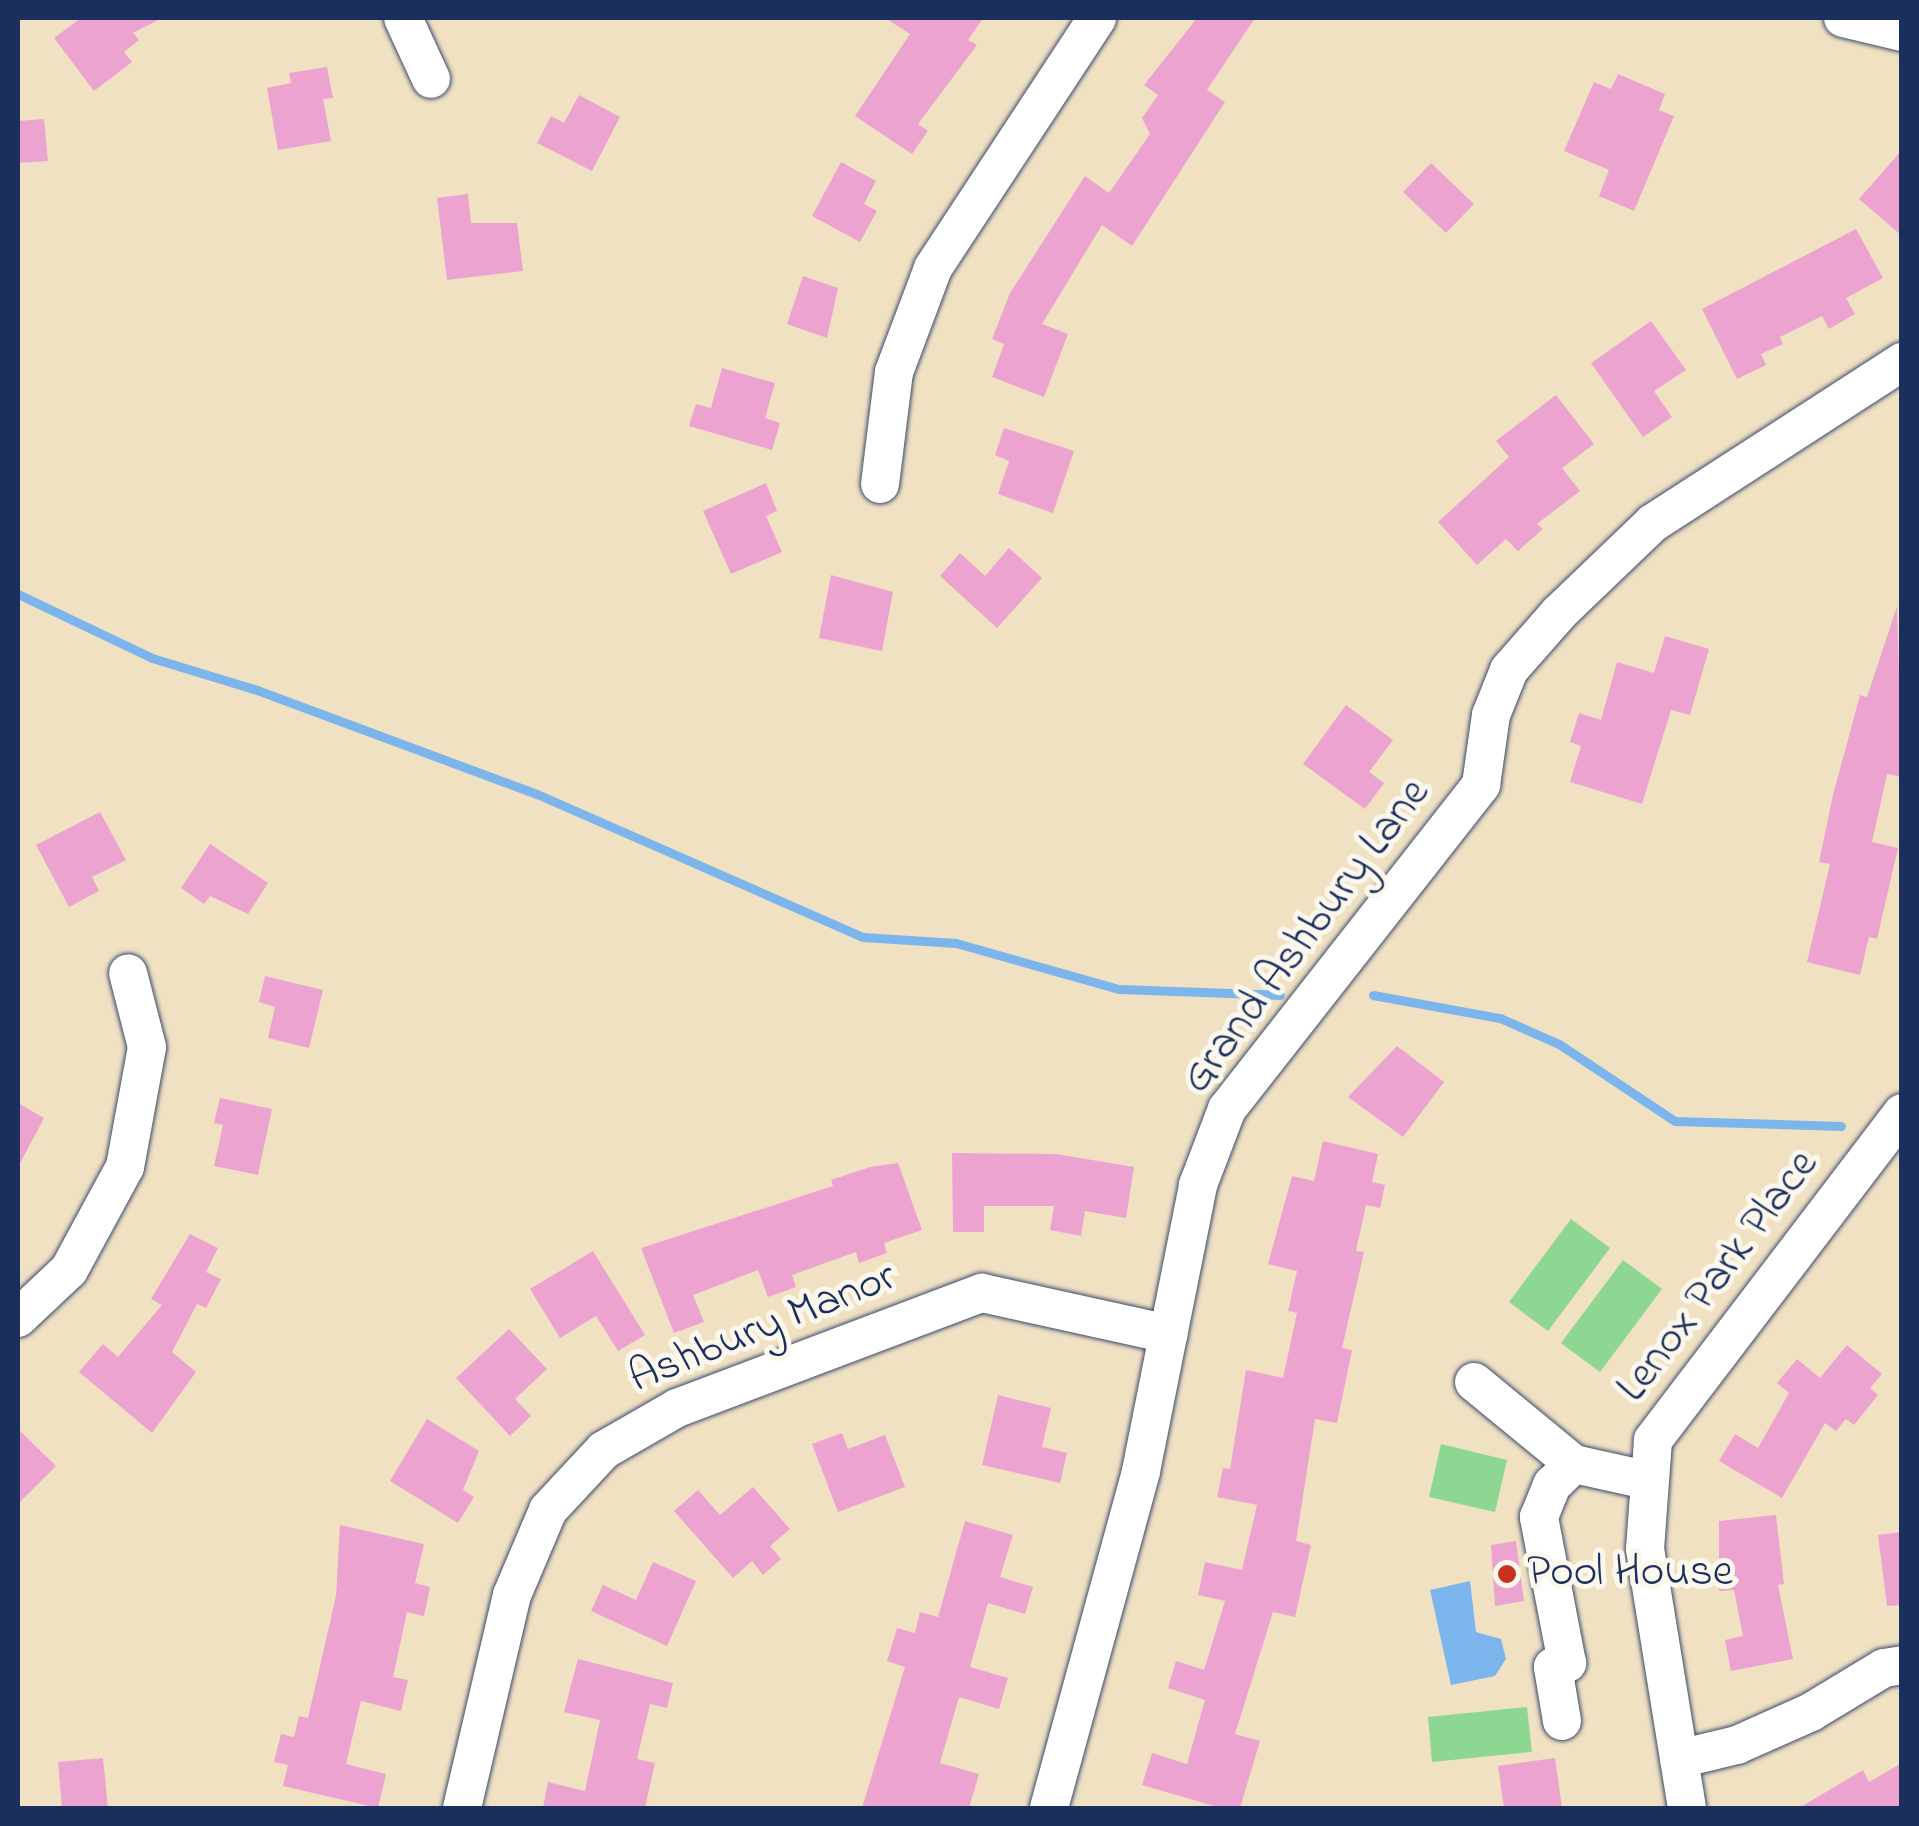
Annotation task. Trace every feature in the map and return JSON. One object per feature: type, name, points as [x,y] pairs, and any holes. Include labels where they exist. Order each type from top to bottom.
[{"type":"street","points":[[403,18],[430,79]]},
{"type":"street","points":[[880,484],[894,372],[934,268],[1097,18]]},
{"type":"street","points":[[1842,18],[1902,32]]},
{"type":"street","name":"Grand Ashbury Lane","points":[[1049,1808],[1141,1471],[1198,1185],[1227,1109],[1481,785],[1490,715],[1508,670],[1653,523],[1902,362]]},
{"type":"street","points":[[18,1318],[69,1270],[124,1167],[147,1047],[128,973]]},
{"type":"street","name":"Lenox Park Place","points":[[1687,1808],[1645,1550],[1646,1480],[1653,1440],[1902,1113]]},
{"type":"street","name":"Ashbury Manor","points":[[462,1808],[512,1594],[548,1510],[604,1450],[677,1408],[982,1293],[1168,1334]]},
{"type":"street","points":[[1474,1382],[1574,1464],[1646,1480]]},
{"type":"street","points":[[1562,1721],[1554,1668],[1566,1663],[1538,1517],[1552,1485],[1574,1464]]},
{"type":"street","points":[[1679,1759],[1737,1745],[1812,1712],[1884,1668],[1902,1665]]},
{"type":"green space","points":[[1571,1219],[1610,1248],[1548,1331],[1509,1302]]},
{"type":"green space","points":[[1623,1260],[1662,1289],[1600,1372],[1561,1343]]},
{"type":"green space","points":[[1441,1444],[1507,1460],[1495,1512],[1429,1497]]},
{"type":"green space","points":[[1527,1707],[1532,1752],[1432,1762],[1428,1717]]},
{"type":"water","points":[[1470,1581],[1476,1632],[1501,1639],[1506,1659],[1495,1676],[1451,1685],[1430,1590]]},
{"type":"building","points":[[81,18],[162,18],[133,33],[139,40],[124,52],[132,62],[94,91],[54,38]]},
{"type":"building","points":[[885,18],[983,18],[968,40],[977,45],[918,124],[928,131],[912,154],[855,116],[910,34]]},
{"type":"building","points":[[1197,18],[1255,18],[1207,90],[1225,102],[1132,246],[1102,225],[1042,324],[1068,334],[1044,397],[992,377],[1004,344],[992,339],[1010,293],[1085,176],[1109,193],[1150,134],[1142,118],[1158,95],[1144,85]]},
{"type":"building","points":[[327,67],[333,98],[323,99],[331,141],[278,150],[267,88],[291,83],[289,73]]},
{"type":"building","points":[[1618,74],[1665,94],[1659,110],[1674,116],[1634,211],[1599,196],[1609,170],[1564,151],[1594,82],[1611,89]]},
{"type":"building","points":[[579,95],[620,117],[592,171],[537,143],[551,116],[564,123]]},
{"type":"building","points":[[44,119],[48,161],[18,163],[18,121]]},
{"type":"building","points":[[1902,150],[1902,236],[1859,199]]},
{"type":"building","points":[[841,162],[876,181],[864,204],[877,211],[860,242],[812,216]]},
{"type":"building","points":[[1431,163],[1474,204],[1446,233],[1403,192]]},
{"type":"building","points":[[468,194],[471,223],[517,223],[523,271],[447,280],[437,198]]},
{"type":"building","points":[[1856,229],[1883,278],[1846,298],[1855,314],[1829,329],[1822,316],[1780,337],[1783,344],[1761,354],[1766,365],[1737,379],[1702,309]]},
{"type":"building","points":[[803,276],[838,288],[827,338],[787,324]]},
{"type":"building","points":[[1651,321],[1686,370],[1654,391],[1672,417],[1643,437],[1591,363]]},
{"type":"building","points":[[722,368],[775,383],[765,418],[780,423],[772,450],[689,426],[696,404],[711,408]]},
{"type":"building","points":[[1556,395],[1594,444],[1562,468],[1580,491],[1537,524],[1543,529],[1518,551],[1506,539],[1477,565],[1438,522],[1509,457],[1496,441]]},
{"type":"building","points":[[1004,428],[1074,451],[1053,513],[998,494],[1009,461],[995,455]]},
{"type":"building","points":[[766,483],[777,511],[766,516],[782,552],[731,574],[703,511]]},
{"type":"building","points":[[1009,548],[1042,578],[997,628],[940,576],[960,553],[985,576]]},
{"type":"building","points":[[831,575],[893,592],[882,651],[819,638]]},
{"type":"building","points":[[1897,606],[1902,777],[1887,774],[1872,842],[1898,848],[1877,939],[1869,937],[1860,975],[1807,962],[1830,864],[1819,862],[1833,795],[1860,695],[1867,697]]},
{"type":"building","points":[[1665,636],[1709,649],[1690,715],[1671,710],[1642,804],[1570,782],[1581,746],[1570,742],[1579,713],[1601,720],[1617,662],[1654,673]]},
{"type":"building","points":[[1346,705],[1393,740],[1369,772],[1384,783],[1365,809],[1303,764]]},
{"type":"building","points":[[100,812],[126,860],[92,877],[99,891],[69,907],[36,845]]},
{"type":"building","points":[[210,844],[268,883],[248,914],[210,896],[204,904],[181,888]]},
{"type":"building","points":[[265,976],[323,990],[309,1048],[268,1038],[275,1007],[259,1002]]},
{"type":"building","points":[[1397,1046],[1444,1082],[1403,1137],[1348,1097]]},
{"type":"building","points":[[220,1098],[272,1109],[258,1175],[214,1166],[223,1125],[214,1123]]},
{"type":"building","points":[[18,1103],[44,1118],[18,1167]]},
{"type":"building","points":[[1323,1141],[1378,1154],[1372,1182],[1385,1185],[1380,1208],[1366,1205],[1356,1251],[1364,1252],[1342,1348],[1352,1350],[1337,1423],[1315,1419],[1296,1541],[1311,1545],[1295,1617],[1273,1612],[1235,1734],[1260,1741],[1240,1808],[1221,1808],[1142,1785],[1152,1753],[1187,1764],[1205,1700],[1168,1688],[1176,1661],[1204,1670],[1225,1601],[1198,1595],[1205,1562],[1242,1570],[1257,1505],[1217,1497],[1223,1468],[1230,1469],[1246,1370],[1283,1378],[1297,1313],[1288,1311],[1297,1271],[1268,1264],[1292,1176],[1314,1181]]},
{"type":"building","points":[[952,1153],[1056,1154],[1134,1167],[1126,1218],[1085,1211],[1081,1236],[1050,1230],[1054,1206],[984,1206],[984,1232],[953,1232]]},
{"type":"building","points":[[898,1163],[922,1230],[884,1243],[887,1253],[859,1263],[856,1252],[792,1275],[796,1287],[768,1297],[758,1270],[693,1295],[704,1322],[674,1333],[641,1248],[833,1186],[831,1180],[870,1167]]},
{"type":"building","points":[[190,1234],[218,1248],[206,1272],[221,1279],[206,1308],[197,1304],[172,1352],[196,1372],[152,1433],[79,1372],[103,1344],[118,1357],[162,1305],[151,1299]]},
{"type":"building","points":[[593,1251],[645,1335],[618,1351],[596,1316],[560,1338],[530,1289]]},
{"type":"building","points":[[509,1329],[547,1369],[515,1399],[531,1416],[510,1436],[456,1378]]},
{"type":"building","points":[[1847,1345],[1882,1374],[1870,1388],[1878,1395],[1854,1425],[1846,1419],[1836,1431],[1825,1423],[1782,1498],[1719,1461],[1735,1434],[1758,1448],[1789,1393],[1777,1383],[1797,1359],[1820,1378]]},
{"type":"building","points":[[998,1395],[1051,1408],[1042,1447],[1067,1453],[1060,1483],[982,1465]]},
{"type":"building","points":[[427,1419],[479,1451],[463,1490],[474,1497],[458,1523],[390,1481]]},
{"type":"building","points":[[18,1429],[56,1466],[18,1504]]},
{"type":"building","points":[[842,1433],[848,1449],[885,1435],[905,1487],[838,1512],[812,1444]]},
{"type":"building","points":[[753,1487],[790,1529],[770,1546],[781,1559],[763,1575],[752,1561],[733,1578],[674,1511],[698,1490],[720,1515]]},
{"type":"building","points":[[1776,1515],[1784,1584],[1778,1585],[1793,1659],[1731,1671],[1725,1640],[1743,1636],[1734,1590],[1719,1591],[1719,1521]]},
{"type":"building","points":[[965,1521],[1013,1535],[1000,1577],[1033,1587],[1025,1614],[988,1603],[970,1667],[1008,1678],[999,1709],[959,1697],[940,1763],[979,1774],[969,1808],[862,1808],[905,1667],[887,1661],[897,1628],[915,1633],[920,1612],[938,1617]]},
{"type":"building","points":[[340,1525],[424,1544],[415,1583],[430,1587],[424,1616],[407,1612],[393,1677],[408,1680],[401,1711],[361,1701],[346,1764],[386,1774],[378,1808],[283,1786],[288,1765],[274,1762],[281,1734],[294,1737],[299,1716],[308,1718],[336,1596]]},
{"type":"building","points":[[1902,1532],[1902,1605],[1887,1606],[1878,1535]]},
{"type":"building","name":"Pool House","points":[[1516,1541],[1524,1601],[1495,1606],[1491,1545]]},
{"type":"building","points":[[653,1562],[696,1581],[667,1646],[591,1611],[603,1585],[636,1600]]},
{"type":"building","points":[[578,1659],[673,1683],[667,1708],[650,1704],[637,1759],[655,1763],[645,1808],[543,1808],[548,1782],[585,1791],[600,1720],[564,1712]]},
{"type":"building","points":[[103,1758],[108,1808],[62,1808],[58,1762]]},
{"type":"building","points":[[1555,1758],[1562,1808],[1504,1808],[1498,1766]]},
{"type":"building","points":[[1902,1763],[1902,1808],[1799,1808],[1863,1770],[1869,1782]]},
{"type":"waterway","points":[[18,594],[152,658],[257,690],[537,794],[863,937],[956,943],[1119,989],[1280,995]]},
{"type":"waterway","points":[[1373,995],[1500,1018],[1559,1044],[1675,1121],[1841,1126]]},
{"type":"place","name":"Pool House","points":[[1507,1574]]}]
